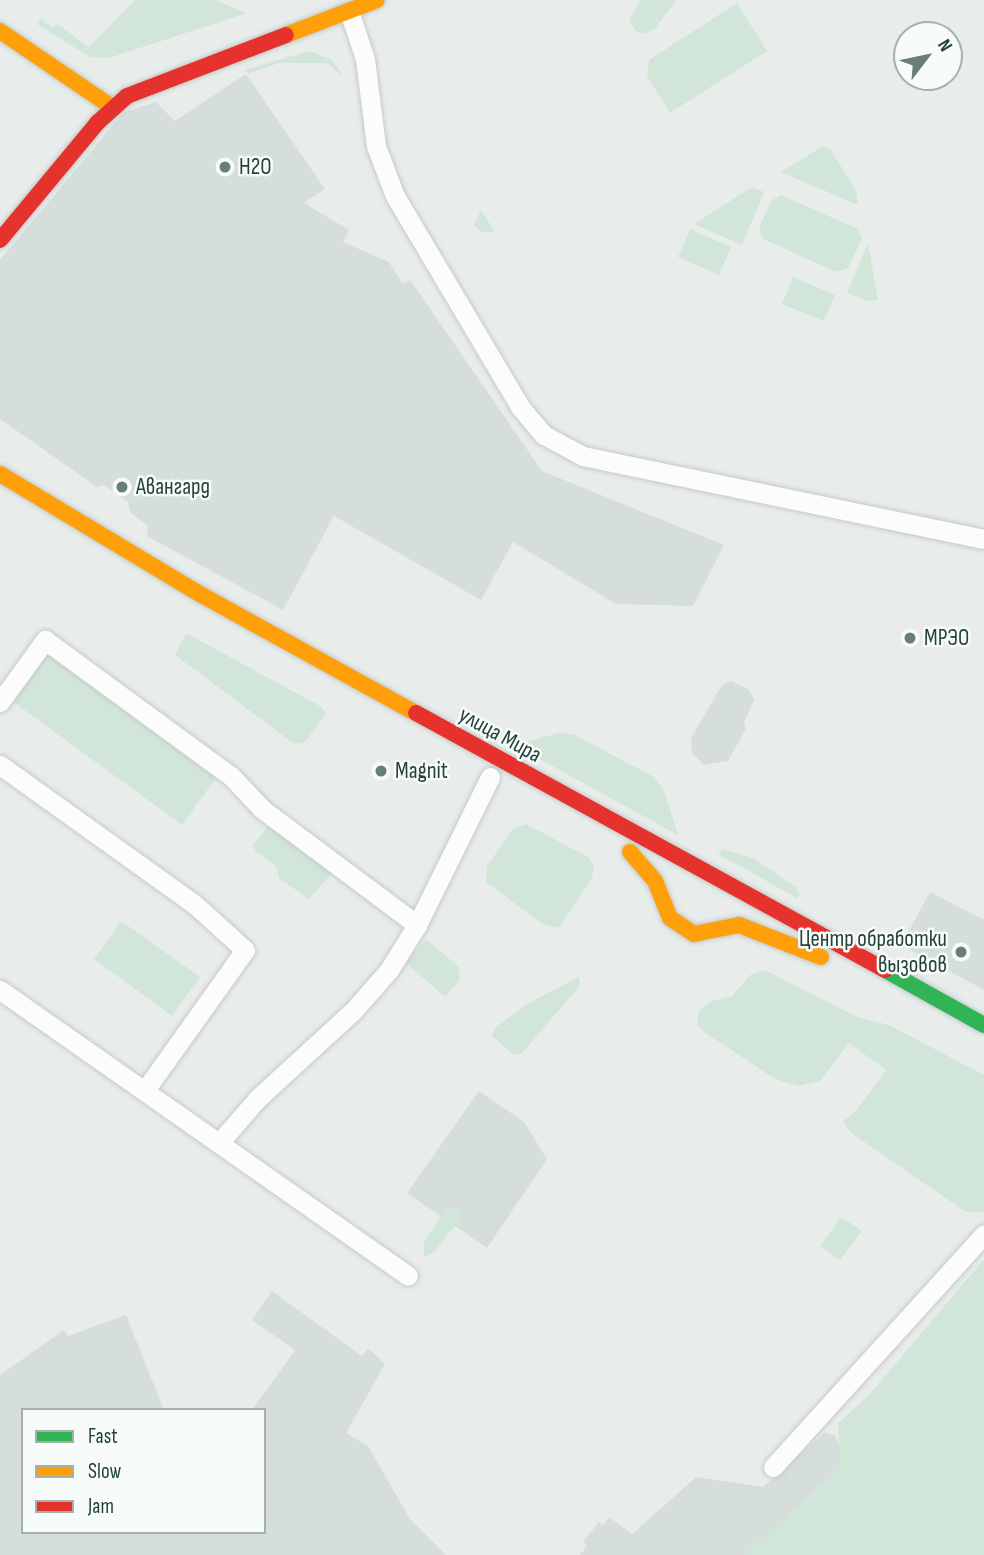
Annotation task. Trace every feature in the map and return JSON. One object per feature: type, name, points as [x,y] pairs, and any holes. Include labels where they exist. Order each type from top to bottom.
[{"type":"main road","points":[[186,54],[345,5],[377,0]]},
{"type":"main road","points":[[0,240],[108,103],[345,5]]},
{"type":"main road","points":[[0,31],[108,103]]},
{"type":"main road","points":[[0,222],[108,103],[144,70]]},
{"type":"main road","name":"улица Мира","points":[[0,474],[110,543],[497,774],[719,881],[984,1026]]},
{"type":"main road","name":"улица Мира","points":[[470,766],[497,774]]},
{"type":"main road","points":[[676,877],[624,849],[650,874],[674,922],[694,934],[727,925],[746,927],[827,960],[726,905]]},
{"type":"main road","points":[[713,929],[726,905],[727,892],[719,881]]},
{"type":"main road","points":[[949,1026],[984,1045]]},
{"type":"street","points":[[345,5],[365,59],[376,146],[395,196],[521,408],[544,435],[583,456],[984,539]]},
{"type":"street","points":[[0,702],[45,640],[231,776],[262,808],[417,925]]},
{"type":"street","points":[[0,765],[193,903],[245,950],[146,1089]]},
{"type":"street","points":[[219,1143],[269,1087],[370,995],[417,925],[497,774]]},
{"type":"street","points":[[0,990],[146,1089],[408,1276]]},
{"type":"street","points":[[773,1466],[984,1234]]},
{"type":"shaded area","points":[[246,74],[325,189],[304,203],[349,230],[343,242],[389,262],[402,283],[411,281],[542,471],[724,545],[693,606],[616,604],[513,542],[481,600],[334,516],[283,610],[147,536],[148,526],[130,512],[128,502],[104,485],[97,487],[0,419],[0,260],[124,112],[156,102],[175,121]]},
{"type":"shaded area","points":[[731,681],[749,690],[754,700],[744,722],[746,729],[728,761],[704,765],[692,753],[691,738],[722,685]]},
{"type":"shaded area","points":[[930,892],[984,920],[984,990],[901,945]]},
{"type":"shaded area","points":[[479,1091],[524,1122],[547,1159],[487,1248],[407,1193]]},
{"type":"shaded area","points":[[272,1291],[362,1356],[368,1348],[385,1364],[346,1433],[368,1446],[410,1519],[446,1555],[0,1555],[0,1375],[64,1330],[68,1336],[126,1315],[163,1408],[21,1408],[21,1534],[266,1534],[266,1408],[253,1408],[295,1350],[252,1320]]},
{"type":"shaded area","points":[[824,1433],[835,1435],[842,1455],[840,1468],[745,1555],[580,1555],[587,1546],[583,1542],[599,1522],[603,1525],[609,1517],[632,1534],[696,1477],[763,1487]]},
{"type":"green space","points":[[135,0],[215,0],[247,13],[109,58],[90,57],[37,24],[41,19],[53,28],[57,24],[89,47]]},
{"type":"green space","points":[[640,0],[676,0],[654,30],[643,34],[634,30],[629,19]]},
{"type":"green space","points":[[737,3],[767,51],[670,113],[647,76],[649,60]]},
{"type":"green space","points":[[309,51],[331,59],[344,77],[327,63],[279,63],[248,74],[245,70]]},
{"type":"green space","points":[[823,146],[830,149],[856,190],[858,205],[781,172]]},
{"type":"green space","points":[[752,187],[764,192],[742,245],[694,224]]},
{"type":"green space","points":[[781,195],[858,229],[862,238],[848,268],[836,272],[763,239],[759,228],[771,201]]},
{"type":"green space","points":[[481,210],[495,232],[481,232],[474,225]]},
{"type":"green space","points":[[690,229],[731,247],[719,275],[678,257]]},
{"type":"green space","points":[[868,243],[878,300],[867,301],[847,293]]},
{"type":"green space","points":[[793,277],[835,295],[824,321],[782,304]]},
{"type":"green space","points":[[186,633],[322,707],[326,714],[305,742],[294,744],[175,655]]},
{"type":"green space","points":[[47,653],[216,778],[182,825],[12,701]]},
{"type":"green space","points":[[558,733],[573,734],[654,777],[664,790],[678,835],[521,749],[527,742]]},
{"type":"green space","points":[[526,824],[588,857],[594,866],[592,878],[559,928],[542,924],[486,882],[487,866],[513,829]]},
{"type":"green space","points":[[269,825],[333,872],[309,899],[279,878],[276,866],[256,852],[253,845]]},
{"type":"green space","points":[[723,849],[753,858],[796,887],[800,896],[797,898],[718,854]]},
{"type":"green space","points":[[121,921],[200,977],[172,1016],[94,959]]},
{"type":"green space","points":[[426,939],[459,967],[459,981],[445,997],[406,963]]},
{"type":"green space","points":[[765,970],[857,1017],[889,1025],[984,1075],[984,1212],[966,1212],[851,1133],[843,1121],[855,1112],[886,1070],[849,1043],[820,1081],[798,1086],[775,1079],[704,1032],[697,1024],[699,1010],[711,1001],[732,996],[750,975]]},
{"type":"green space","points":[[579,977],[580,986],[521,1054],[513,1054],[492,1036],[496,1027],[527,1004]]},
{"type":"green space","points":[[447,1207],[460,1212],[458,1222],[434,1252],[424,1257],[424,1242]]},
{"type":"green space","points":[[841,1217],[862,1231],[840,1260],[820,1246]]},
{"type":"green space","points":[[984,1259],[984,1555],[745,1555],[840,1468],[838,1423],[868,1396]]},
{"type":"traffic: fast","points":[[885,970],[984,1025]]},
{"type":"traffic: slow","points":[[286,35],[377,0]]},
{"type":"traffic: slow","points":[[0,31],[112,107]]},
{"type":"traffic: slow","points":[[0,474],[200,594],[416,713]]},
{"type":"traffic: slow","points":[[630,852],[655,881],[670,918],[694,934],[739,925],[821,957]]},
{"type":"traffic: jam","points":[[0,240],[97,123],[127,96],[286,35]]},
{"type":"traffic: jam","points":[[416,713],[885,970]]},
{"type":"place","name":"H2O","points":[[225,167]]},
{"type":"place","name":"Авангард","points":[[122,487]]},
{"type":"place","name":"МРЭО","points":[[910,638]]},
{"type":"place","name":"Magnit","points":[[381,771]]},
{"type":"place","name":"Центр обработки вызовов","points":[[961,952]]}]
